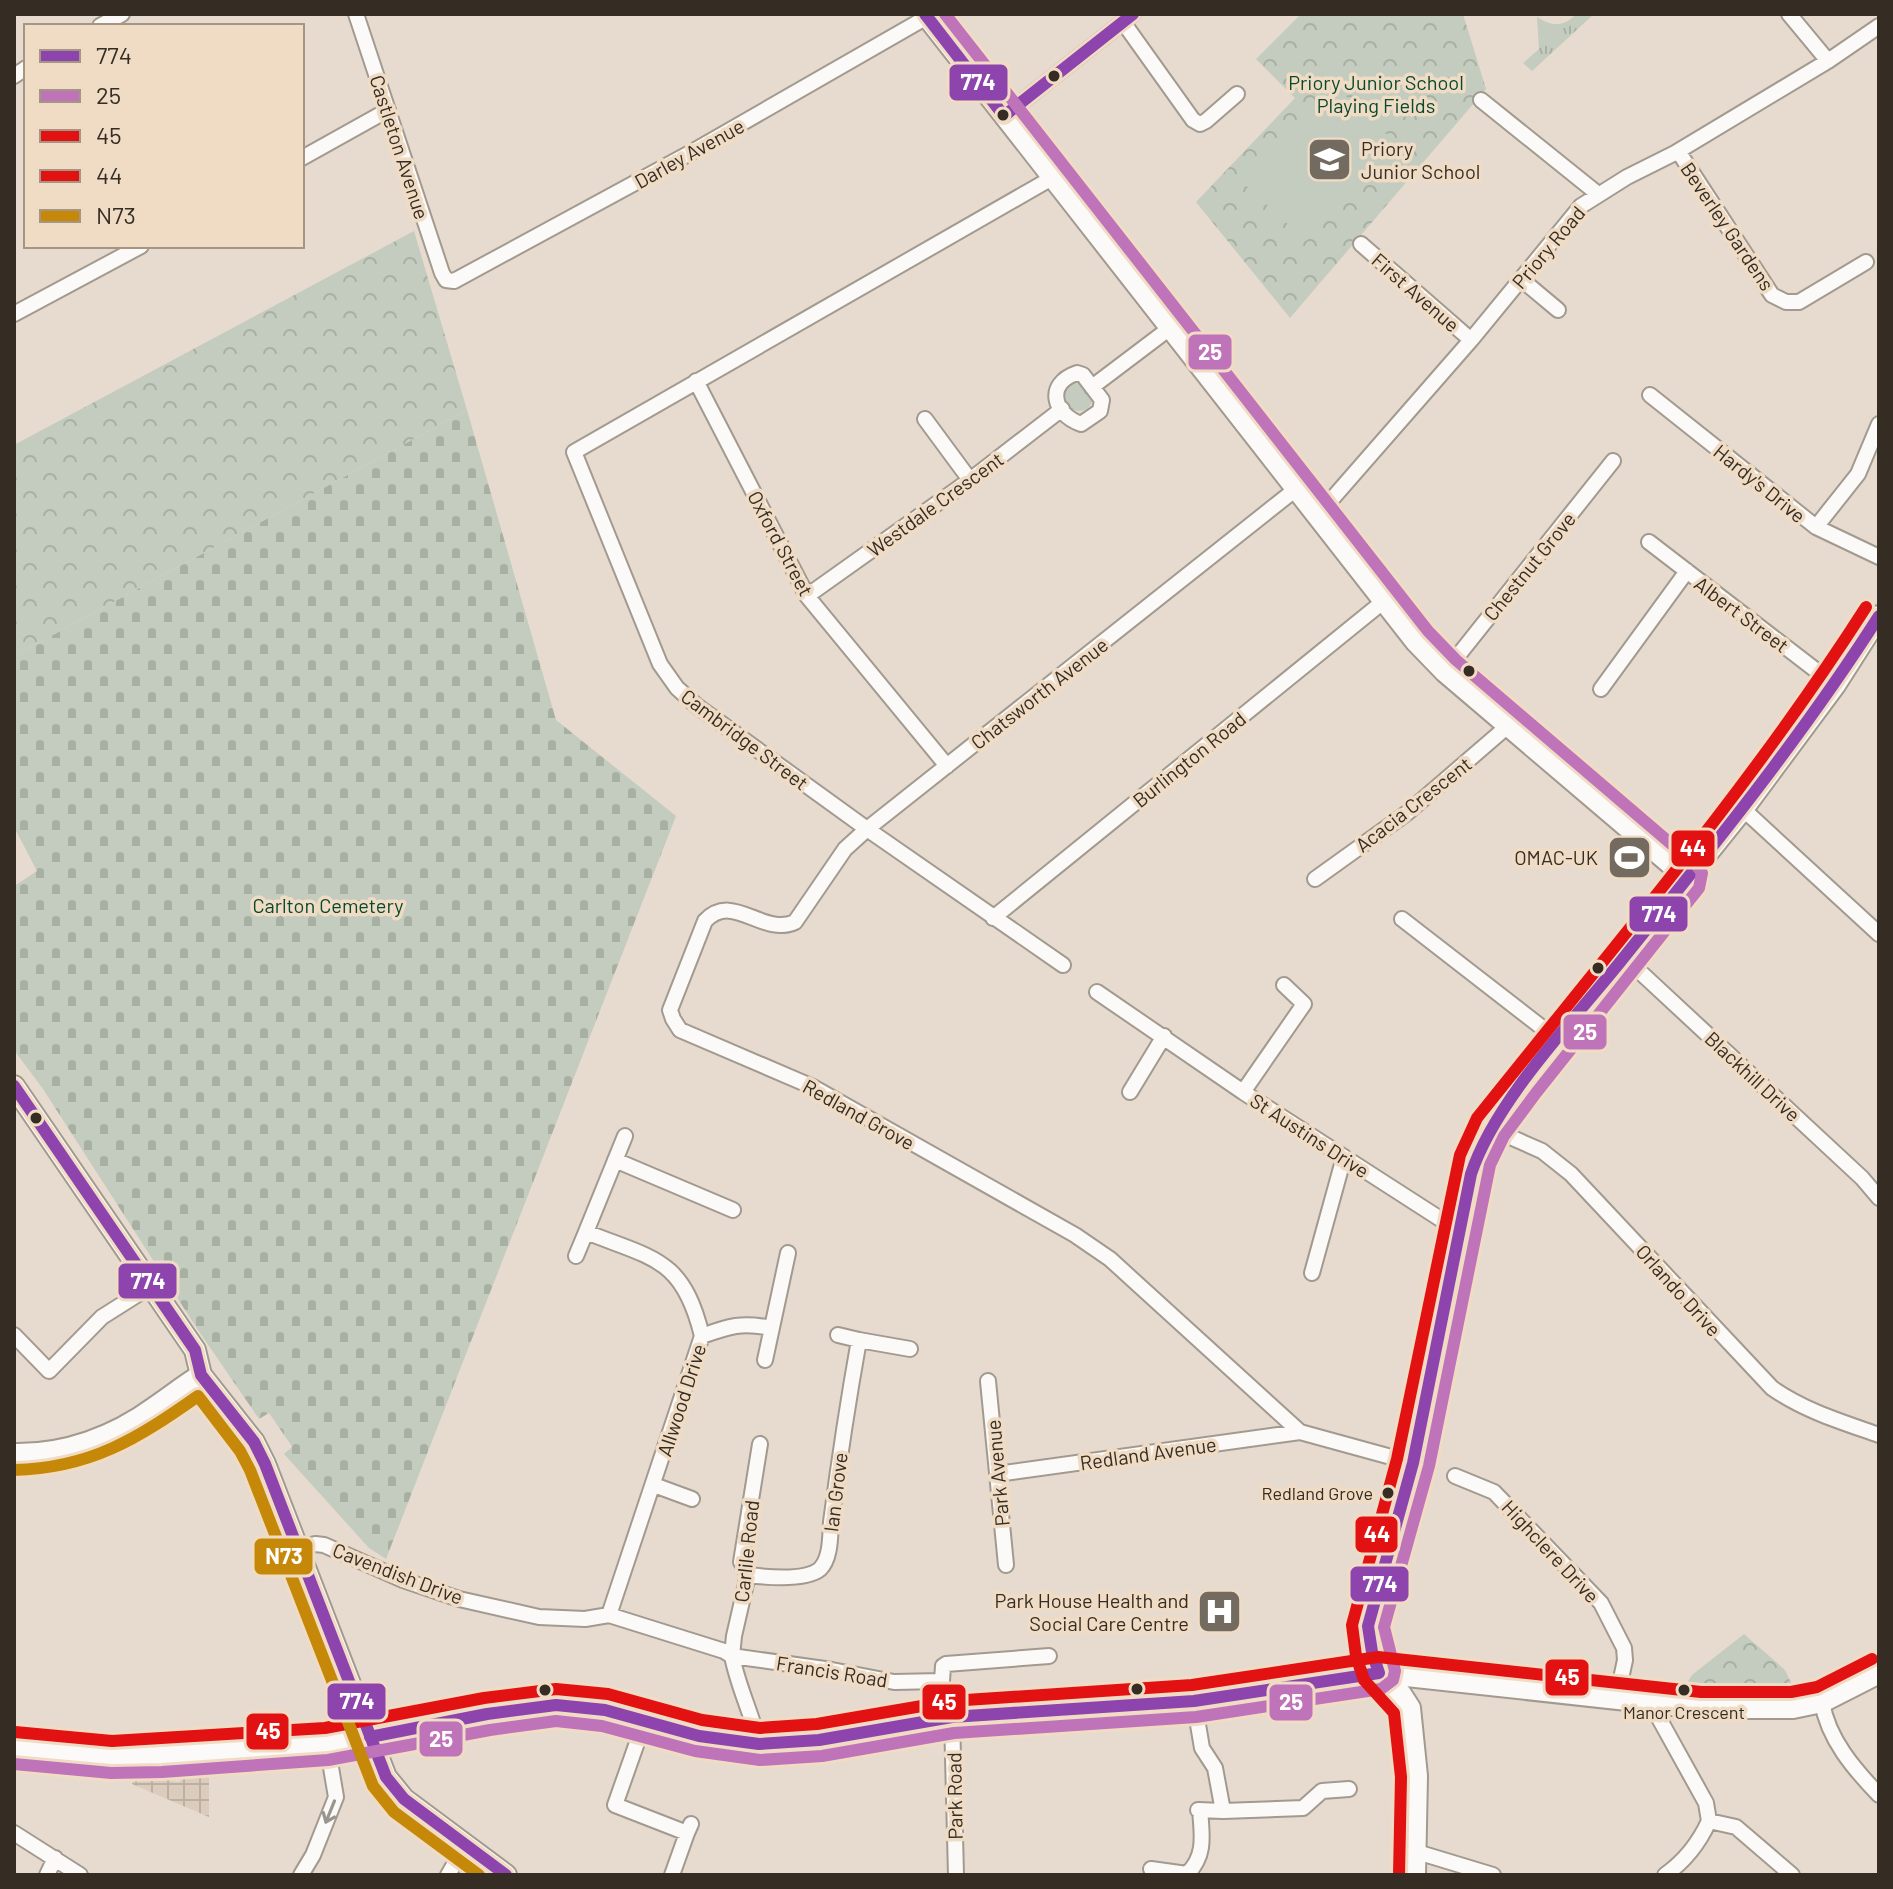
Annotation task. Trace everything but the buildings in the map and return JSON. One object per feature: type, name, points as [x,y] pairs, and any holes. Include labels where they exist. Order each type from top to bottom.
[{"type":"street","points":[[104,24],[122,14]]},
{"type":"street","points":[[1789,14],[1828,61]]},
{"type":"street","name":"Castleton Avenue","points":[[359,15],[446,280]]},
{"type":"street","points":[[926,15],[1416,642],[1445,672],[1687,878]]},
{"type":"street","name":"Darley Avenue","points":[[446,280],[459,280],[690,153],[926,15]]},
{"type":"street","points":[[1004,116],[1128,18],[1193,120],[1200,124],[1206,121],[1237,94]]},
{"type":"street","name":"Priory Road","points":[[1318,515],[1471,340],[1581,206],[1828,61],[1879,26]]},
{"type":"street","points":[[1481,100],[1598,194]]},
{"type":"street","points":[[304,157],[388,110]]},
{"type":"street","name":"Beverley Gardens","points":[[1675,153],[1680,154],[1772,295],[1786,302],[1799,302],[1866,262]]},
{"type":"street","points":[[696,381],[1052,178]]},
{"type":"street","name":"First Avenue","points":[[1361,244],[1471,340]]},
{"type":"street","points":[[14,314],[137,248]]},
{"type":"street","points":[[1521,279],[1558,310]]},
{"type":"street","points":[[1092,387],[1170,328]]},
{"type":"street","points":[[1077,373],[1083,375],[1102,400],[1103,407],[1081,424],[1073,421],[1062,409],[1055,398],[1055,390],[1071,374],[1077,373]]},
{"type":"street","name":"Cambridge Street","points":[[696,381],[574,452],[660,664],[677,688],[697,706],[867,829]]},
{"type":"street","name":"Oxford Street","points":[[696,381],[807,596],[947,766]]},
{"type":"street","name":"Hardy's Drive","points":[[1650,395],[1816,527],[1879,557]]},
{"type":"street","name":"Westdale Crescent","points":[[807,596],[970,480],[1062,409]]},
{"type":"street","points":[[925,419],[970,480]]},
{"type":"street","points":[[1816,527],[1858,474],[1879,424]]},
{"type":"street","name":"Chestnut Grove","points":[[1445,672],[1613,461]]},
{"type":"street","name":"Chatsworth Avenue","points":[[800,915],[845,849],[867,829],[1296,489]]},
{"type":"street","name":"Albert Street","points":[[1649,542],[1835,685]]},
{"type":"street","points":[[1601,689],[1687,571]]},
{"type":"street","name":"Burlington Road","points":[[993,918],[1384,601]]},
{"type":"street","points":[[1415,1875],[1417,1776],[1410,1708],[1392,1683],[1379,1673],[1368,1626],[1413,1463],[1475,1160],[1490,1128],[1743,809],[1877,624]]},
{"type":"street","name":"Acacia Crescent","points":[[1315,879],[1407,813],[1509,725]]},
{"type":"street","points":[[1743,809],[1879,934]]},
{"type":"street","points":[[867,829],[1063,965]]},
{"type":"street","name":"Redland Grove","points":[[800,915],[785,927],[774,926],[734,910],[723,909],[711,914],[705,921],[670,1010],[680,1030],[813,1087],[1075,1235],[1110,1259],[1300,1432],[1413,1463]]},
{"type":"street","points":[[1402,919],[1558,1040]]},
{"type":"street","name":"Blackhill Drive","points":[[1624,957],[1851,1168],[1879,1198]]},
{"type":"street","points":[[1243,1092],[1304,1004],[1284,985]]},
{"type":"street","name":"St Austins Drive","points":[[1097,992],[1243,1092],[1459,1231]]},
{"type":"street","points":[[1130,1092],[1164,1036]]},
{"type":"street","points":[[14,1086],[195,1350],[201,1375],[254,1442],[386,1777],[404,1799],[506,1875]]},
{"type":"street","name":"Orlando Drive","points":[[1490,1128],[1542,1151],[1589,1192],[1772,1388],[1793,1403],[1820,1415],[1879,1435]]},
{"type":"street","points":[[576,1256],[625,1136]]},
{"type":"street","points":[[1312,1273],[1344,1157]]},
{"type":"street","points":[[615,1160],[733,1210]]},
{"type":"street","name":"Allwood Drive","points":[[586,1232],[655,1260],[676,1274],[688,1292],[702,1336],[609,1615]]},
{"type":"street","points":[[765,1360],[788,1253]]},
{"type":"street","points":[[14,1335],[49,1371],[102,1317],[151,1286]]},
{"type":"street","points":[[702,1336],[748,1324],[771,1328]]},
{"type":"street","points":[[838,1335],[910,1349]]},
{"type":"street","name":"Ian Grove","points":[[748,1575],[771,1578],[811,1574],[825,1561],[859,1340]]},
{"type":"street","points":[[14,1454],[63,1450],[89,1442],[122,1428],[201,1375]]},
{"type":"street","name":"Park Avenue","points":[[988,1381],[1006,1565]]},
{"type":"street","name":"Redland Avenue","points":[[997,1474],[1300,1432]]},
{"type":"street","name":"Carlile Road","points":[[732,1656],[748,1575],[741,1562],[760,1444]]},
{"type":"street","name":"Highclere Drive","points":[[1455,1476],[1494,1492],[1601,1603],[1624,1648],[1625,1660],[1617,1697]]},
{"type":"street","points":[[654,1485],[692,1499]]},
{"type":"street","name":"Cavendish Drive","points":[[299,1550],[315,1544],[330,1546],[403,1580],[459,1599],[539,1617],[585,1619],[609,1615],[732,1656]]},
{"type":"street","points":[[732,1656],[737,1682],[751,1712],[759,1744]]},
{"type":"street","name":"Francis Road","points":[[732,1656],[894,1682],[942,1681]]},
{"type":"street","points":[[948,1718],[942,1681],[943,1666],[946,1664],[1049,1656]]},
{"type":"street","points":[[14,1748],[111,1757],[327,1744],[487,1714],[556,1705],[605,1710],[699,1736],[759,1744],[819,1740],[948,1718],[1194,1701],[1379,1673],[1700,1708],[1793,1708],[1822,1702],[1879,1673]]},
{"type":"street","points":[[1194,1701],[1202,1748],[1215,1768],[1223,1811]]},
{"type":"street","points":[[1650,1702],[1706,1803],[1709,1821],[1692,1850],[1665,1875]]},
{"type":"street","points":[[1822,1702],[1837,1743],[1853,1768],[1879,1795]]},
{"type":"street","name":"Park Road","points":[[948,1718],[956,1875]]},
{"type":"street","points":[[645,1720],[615,1805],[689,1828],[672,1875]]},
{"type":"street","points":[[301,1875],[313,1855],[336,1797],[327,1744]]},
{"type":"street","points":[[1151,1869],[1187,1874],[1199,1862],[1202,1844],[1199,1810],[1303,1808],[1322,1791],[1349,1789]]},
{"type":"street","points":[[1709,1821],[1736,1827],[1792,1875]]},
{"type":"street","points":[[14,1833],[80,1875]]},
{"type":"street","points":[[448,1875],[466,1844]]},
{"type":"street","points":[[1417,1852],[1493,1875]]},
{"type":"street","points":[[47,1875],[55,1858]]},
{"type":"shaded area","points":[[209,1770],[209,1817],[132,1784],[134,1775],[164,1773],[171,1777],[171,1781],[179,1782],[182,1778],[192,1779]]},
{"type":"green space","name":"Priory Junior School Playing Fields","points":[[1301,14],[1463,14],[1486,89],[1290,318],[1196,202],[1295,98],[1256,59]]},
{"type":"green space","points":[[1576,14],[1594,14],[1532,71],[1523,63],[1539,49],[1537,17],[1558,24]]},
{"type":"green space","points":[[1332,83],[1397,144],[1306,241],[1241,181]]},
{"type":"green space","points":[[414,231],[467,410],[14,656],[14,445]]},
{"type":"green space","points":[[1079,383],[1089,387],[1093,397],[1089,407],[1079,411],[1069,407],[1065,397],[1069,387]]},
{"type":"green space","name":"Carlton Cemetery","points":[[467,410],[556,720],[676,816],[386,1559],[369,1548],[284,1454],[291,1445],[269,1413],[259,1419],[43,1089],[14,1050],[14,886],[37,871],[14,827],[14,656]]},
{"type":"green space","points":[[1744,1634],[1785,1670],[1797,1695],[1758,1697],[1682,1691],[1692,1675]]},
{"type":"transit line","name":"774","points":[[925,14],[1004,116],[1133,14]]},
{"type":"transit line","name":"25","points":[[14,1764],[111,1773],[328,1760],[556,1721],[602,1726],[695,1751],[760,1760],[822,1756],[954,1733],[1196,1717],[1381,1689],[1393,1680],[1395,1671],[1384,1627],[1429,1466],[1490,1165],[1504,1136],[1536,1093],[1699,888],[1702,873],[1456,660],[1428,631],[945,14]]},
{"type":"transit line","name":"44","points":[[1399,1875],[1401,1777],[1394,1713],[1364,1680],[1356,1656],[1352,1625],[1397,1459],[1460,1155],[1477,1118],[1727,804],[1822,674],[1866,607]]},
{"type":"transit line","name":"774","points":[[370,1737],[487,1714],[556,1705],[605,1710],[699,1736],[759,1744],[819,1740],[952,1717],[1194,1701],[1379,1673],[1368,1626],[1413,1463],[1471,1174],[1482,1146],[1516,1091],[1754,792],[1879,616]]},
{"type":"transit line","name":"774","points":[[14,1086],[195,1350],[201,1375],[254,1442],[386,1777],[404,1799],[506,1875]]},
{"type":"transit line","name":"N73","points":[[14,1470],[67,1464],[90,1457],[133,1438],[198,1396],[240,1451],[250,1470],[373,1786],[394,1812],[479,1875]]},
{"type":"transit line","name":"45","points":[[15,1732],[112,1741],[325,1728],[484,1698],[556,1689],[608,1694],[702,1720],[760,1728],[817,1724],[951,1701],[1192,1685],[1378,1657],[1701,1692],[1791,1692],[1817,1687],[1872,1659]]},
{"type":"place","name":"Priory Junior School","points":[[1330,160]]},
{"type":"place","name":"OMAC-UK","points":[[1629,857]]},
{"type":"place","name":"Redland Grove","points":[[1388,1493]]},
{"type":"place","name":"Park House Health and Social Care Centre","points":[[1220,1611]]},
{"type":"place","name":"Manor Crescent","points":[[1684,1690]]}]
